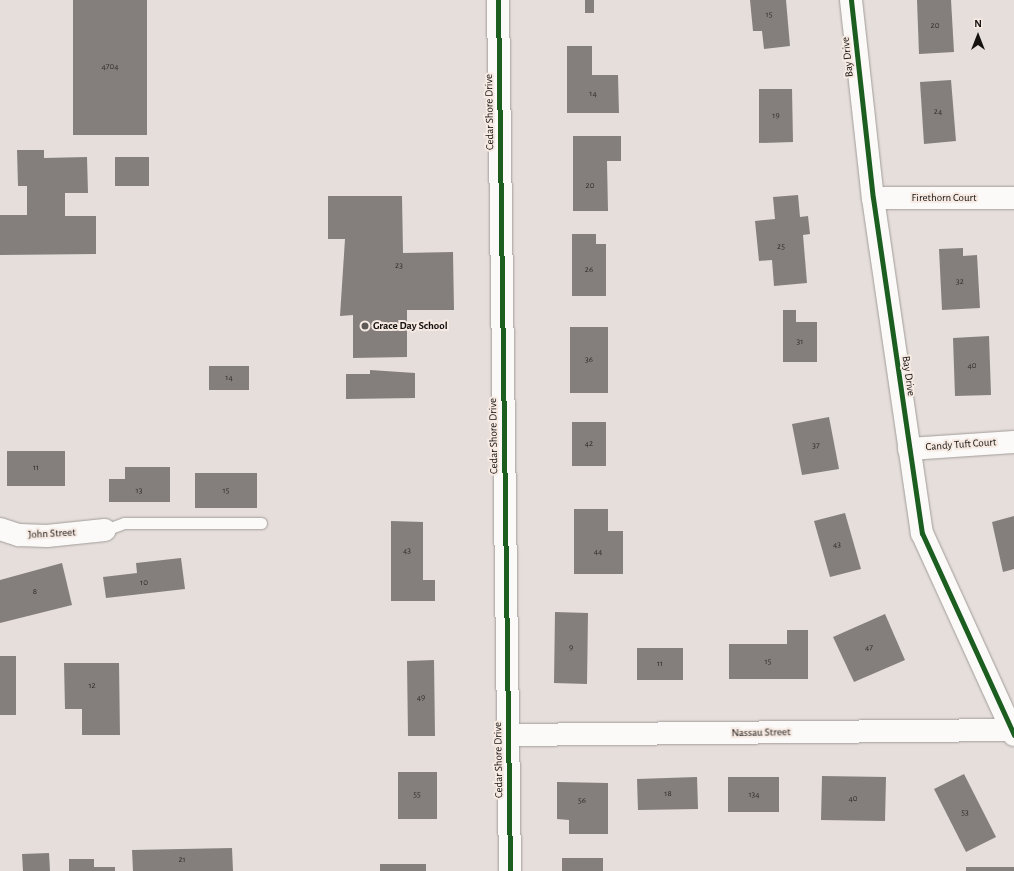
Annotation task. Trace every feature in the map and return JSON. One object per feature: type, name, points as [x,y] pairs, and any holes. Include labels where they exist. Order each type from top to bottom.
[{"type":"street","name":"Cedar Shore Drive","points":[[498,0],[510,871]]},
{"type":"street","name":"Bay Drive","points":[[851,0],[873,198],[922,533],[1013,732]]},
{"type":"street","name":"Firethorn Court","points":[[873,198],[1014,198]]},
{"type":"street","name":"Candy Tuft Court","points":[[909,449],[1014,442]]},
{"type":"street","name":"John Street","points":[[0,528],[19,535],[47,536],[105,530]]},
{"type":"street","name":"Nassau Street","points":[[508,735],[1013,732]]},
{"type":"lane","points":[[105,530],[124,523],[261,523]]},
{"type":"building","points":[[73,0],[147,0],[147,135],[73,135]]},
{"type":"building","points":[[585,0],[594,0],[594,13],[585,13]]},
{"type":"building","points":[[750,0],[786,0],[790,46],[764,49],[762,31],[753,31]]},
{"type":"building","points":[[917,0],[951,0],[954,52],[919,54]]},
{"type":"building","points":[[567,46],[592,46],[592,75],[618,75],[619,113],[567,113]]},
{"type":"building","points":[[951,80],[956,141],[924,144],[920,82]]},
{"type":"building","points":[[759,89],[792,89],[793,142],[759,143]]},
{"type":"building","points":[[573,136],[621,136],[621,161],[607,161],[608,211],[573,211]]},
{"type":"building","points":[[17,150],[44,150],[44,158],[87,157],[88,193],[65,193],[65,216],[96,216],[96,254],[0,255],[0,215],[27,215],[27,186],[18,186]]},
{"type":"building","points":[[115,157],[149,157],[149,186],[115,186]]},
{"type":"building","points":[[798,195],[800,217],[808,216],[810,234],[803,235],[807,283],[774,286],[772,260],[759,261],[755,221],[775,219],[773,197]]},
{"type":"building","points":[[328,196],[402,196],[403,253],[453,252],[454,310],[407,310],[407,357],[353,358],[353,315],[340,316],[345,239],[328,239]]},
{"type":"building","points":[[572,234],[596,234],[596,244],[606,244],[606,296],[572,296]]},
{"type":"building","points":[[963,248],[963,256],[977,255],[980,308],[942,310],[939,249]]},
{"type":"building","points":[[783,310],[796,310],[796,322],[817,322],[817,362],[783,362]]},
{"type":"building","points":[[570,327],[608,327],[608,393],[570,393]]},
{"type":"building","points":[[989,336],[991,395],[955,396],[953,338]]},
{"type":"building","points":[[209,366],[249,366],[249,390],[209,390]]},
{"type":"building","points":[[370,370],[415,373],[415,398],[346,399],[346,374],[370,374]]},
{"type":"building","points":[[829,417],[839,469],[802,475],[792,424]]},
{"type":"building","points":[[572,422],[606,422],[606,466],[572,466]]},
{"type":"building","points":[[7,451],[65,451],[65,486],[7,486]]},
{"type":"building","points":[[125,467],[170,467],[170,502],[109,502],[109,479],[125,479]]},
{"type":"building","points":[[195,473],[257,473],[257,508],[195,508]]},
{"type":"building","points":[[574,509],[608,509],[608,531],[623,531],[623,574],[574,574]]},
{"type":"building","points":[[845,513],[861,569],[830,577],[814,521]]},
{"type":"building","points":[[1014,516],[1014,569],[1003,572],[992,522]]},
{"type":"building","points":[[391,521],[423,522],[423,580],[435,580],[435,601],[391,601]]},
{"type":"building","points":[[181,558],[185,589],[106,598],[103,577],[137,573],[136,563]]},
{"type":"building","points":[[62,563],[72,605],[0,623],[0,580]]},
{"type":"building","points":[[555,612],[588,613],[587,684],[554,683]]},
{"type":"building","points":[[885,614],[905,660],[854,682],[833,637]]},
{"type":"building","points":[[787,630],[808,630],[808,679],[729,679],[729,644],[787,644]]},
{"type":"building","points":[[637,648],[683,648],[683,680],[637,680]]},
{"type":"building","points":[[0,656],[16,656],[16,715],[0,715]]},
{"type":"building","points":[[434,660],[435,736],[408,736],[407,661]]},
{"type":"building","points":[[64,663],[119,663],[120,735],[82,735],[82,709],[65,709]]},
{"type":"building","points":[[398,772],[437,772],[437,819],[398,819]]},
{"type":"building","points":[[964,774],[996,837],[966,852],[934,789]]},
{"type":"building","points":[[822,776],[886,777],[885,821],[821,820]]},
{"type":"building","points":[[697,777],[698,809],[638,810],[637,779]]},
{"type":"building","points":[[728,777],[779,777],[779,812],[728,812]]},
{"type":"building","points":[[557,782],[608,783],[608,834],[569,834],[569,820],[557,819]]},
{"type":"building","points":[[232,848],[233,871],[133,871],[132,850]]},
{"type":"building","points":[[49,853],[50,871],[23,871],[22,854]]},
{"type":"building","points":[[562,858],[603,858],[603,871],[562,871]]},
{"type":"building","points":[[69,859],[94,859],[94,867],[115,867],[115,871],[69,871]]},
{"type":"building","points":[[380,864],[426,864],[426,871],[380,871]]},
{"type":"building","points":[[966,867],[1014,867],[1014,871],[966,871]]},
{"type":"cycle path","points":[[498,0],[510,871]]},
{"type":"cycle path","points":[[851,0],[873,198],[922,533],[1014,735]]},
{"type":"place","name":"Grace Day School","points":[[365,326]]}]
